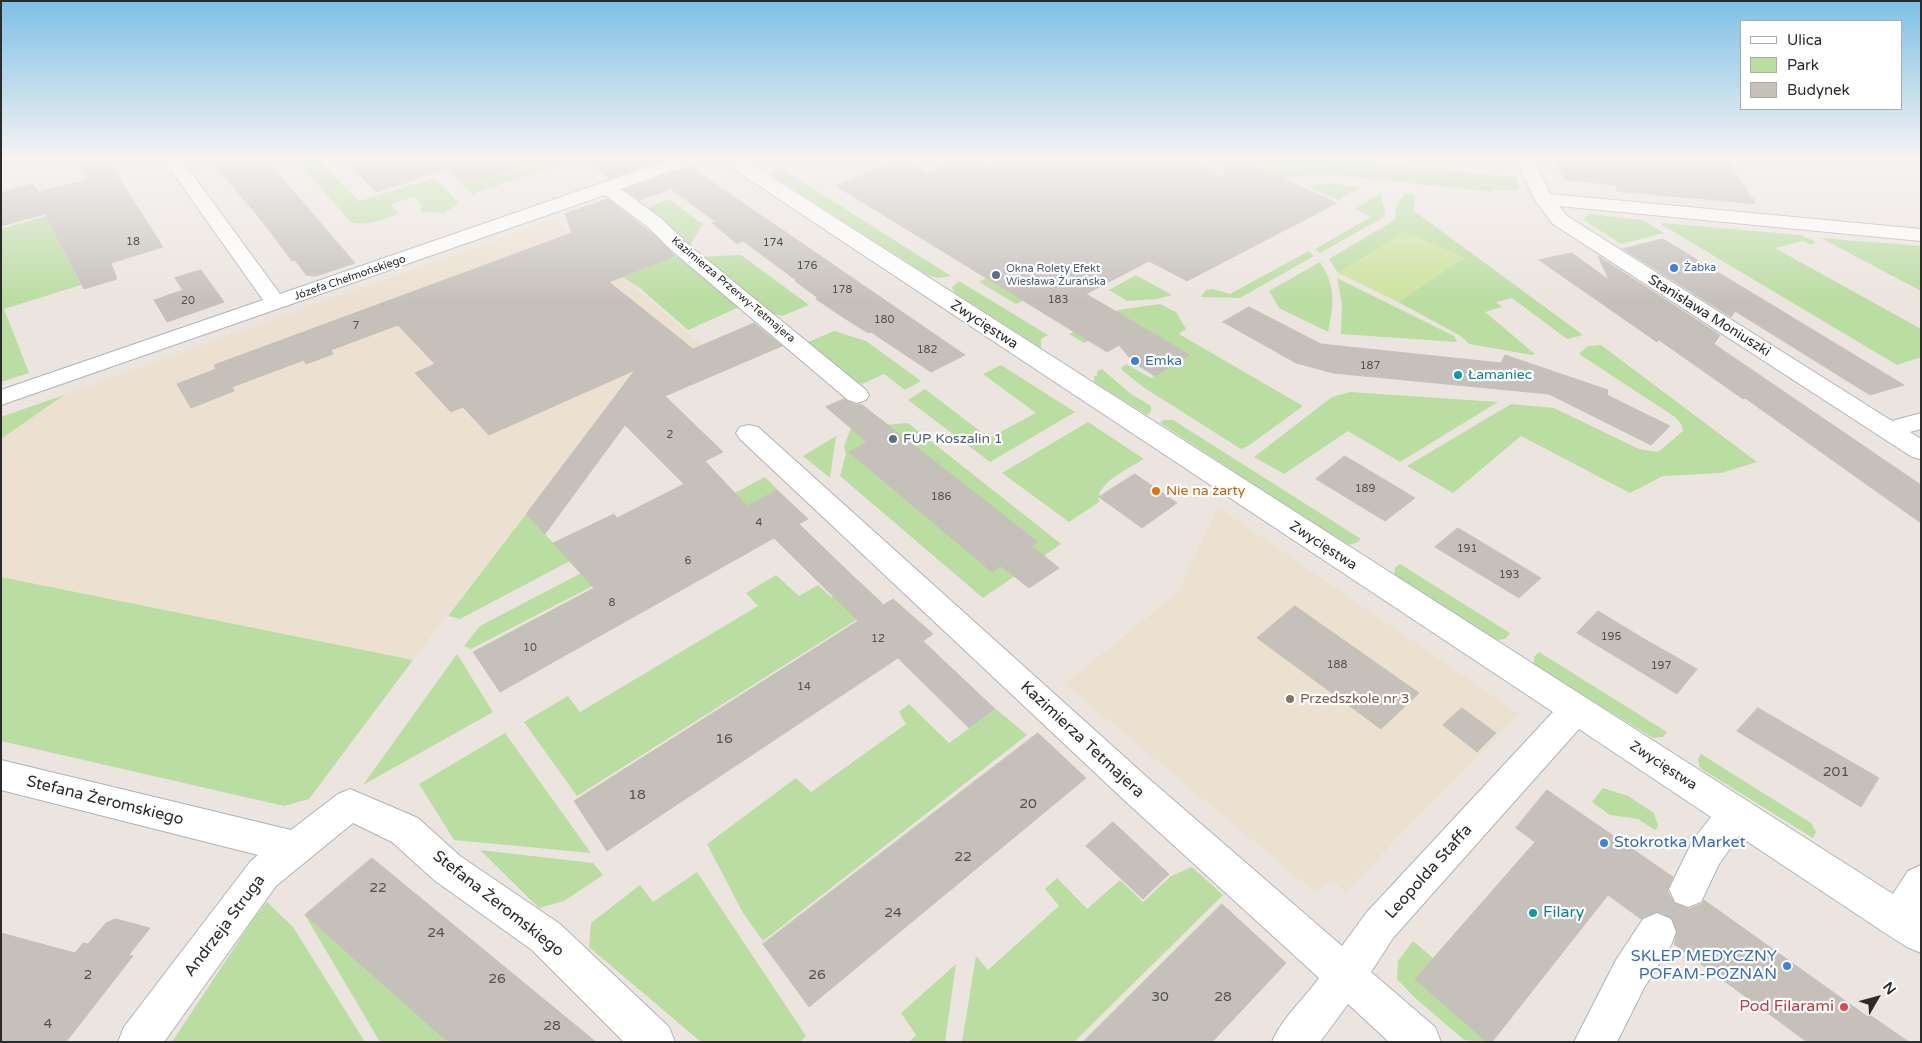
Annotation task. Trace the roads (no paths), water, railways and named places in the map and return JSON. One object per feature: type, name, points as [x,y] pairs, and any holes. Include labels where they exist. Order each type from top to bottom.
[{"type":"street","points":[[205,205],[276,303]]},
{"type":"street","name":"Józefa Chełmońskiego","points":[[1,398],[558,205]]},
{"type":"street","name":"Kazimierza Przerwy-Tetmajera","points":[[629,205],[655,223],[683,250],[856,395]]},
{"type":"street","name":"Zwycięstwa","points":[[801,205],[1910,927]]},
{"type":"street","name":"Stanisława Moniuszki","points":[[1547,205],[1557,217],[1575,230],[1921,451]]},
{"type":"street","points":[[1593,205],[1921,235]]},
{"type":"street","points":[[1889,430],[1921,421]]},
{"type":"street","name":"Kazimierza Tetmajera","points":[[749,432],[1136,789],[1420,1042]]},
{"type":"street","name":"Leopolda Staffa","points":[[1292,1042],[1319,1012],[1380,925],[1576,710]]},
{"type":"street","name":"Stefana Żeromskiego","points":[[1,775],[295,848]]},
{"type":"street","name":"Stefana Żeromskiego","points":[[350,805],[405,830],[447,868],[546,937],[654,1042]]},
{"type":"street","name":"Andrzeja Struga","points":[[138,1042],[263,874],[350,805]]},
{"type":"street","points":[[1688,888],[1706,852],[1735,814]]},
{"type":"street","points":[[1910,927],[1921,883]]},
{"type":"street","points":[[1595,1042],[1630,974],[1657,932]]},
{"type":"tunnel","points":[[1657,932],[1688,889]]},
{"type":"place","name":"Żabka","points":[[1674,268]]},
{"type":"place","name":"Okna Rolety Efekt Wiesława Żurańska","points":[[996,275]]},
{"type":"place","name":"Emka","points":[[1135,361]]},
{"type":"place","name":"Łamaniec","points":[[1458,375]]},
{"type":"place","name":"FUP Koszalin 1","points":[[893,439]]},
{"type":"place","name":"Nie na żarty","points":[[1156,491]]},
{"type":"place","name":"Przedszkole nr 3","points":[[1290,699]]},
{"type":"place","name":"Stokrotka Market","points":[[1604,843]]},
{"type":"place","name":"Filary","points":[[1533,913]]},
{"type":"place","name":"SKLEP MEDYCZNY POFAM-POZNAŃ","points":[[1787,966]]},
{"type":"place","name":"Pod Filarami","points":[[1844,1007]]}]
